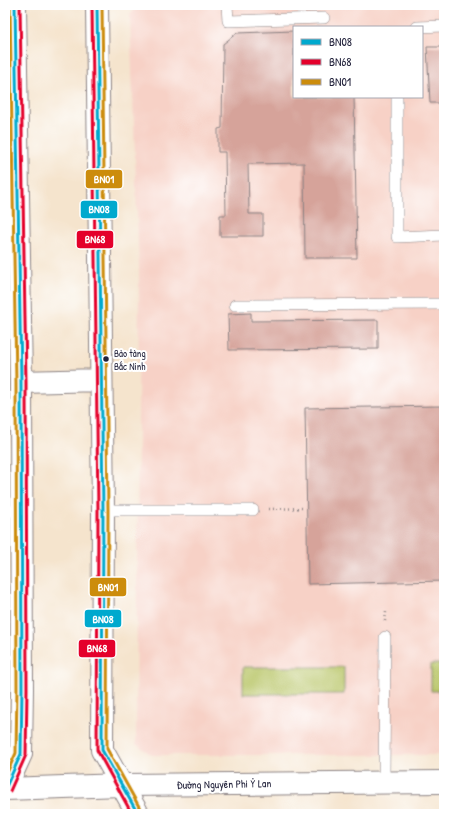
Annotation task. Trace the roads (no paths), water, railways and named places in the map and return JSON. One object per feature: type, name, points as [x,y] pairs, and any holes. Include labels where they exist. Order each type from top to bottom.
[{"type":"main road","points":[[5,789],[21,754],[13,511],[21,382],[12,310],[11,95],[15,5]]},
{"type":"main road","points":[[97,5],[103,510],[102,750],[138,814]]},
{"type":"main road","points":[[21,382],[101,380]]},
{"type":"main road","name":"Đường Nguyên Phi Ỷ Lan","points":[[5,789],[122,785],[384,781],[444,782]]},
{"type":"lane","points":[[227,5],[228,21],[324,18]]},
{"type":"lane","points":[[423,27],[444,26]]},
{"type":"lane","points":[[397,98],[397,237],[444,235]]},
{"type":"lane","points":[[235,305],[444,304]]},
{"type":"lane","points":[[103,510],[253,510]]},
{"type":"lane","points":[[384,781],[385,637]]},
{"type":"place","name":"Bảo tàng Bắc Ninh","points":[[106,359]]}]
